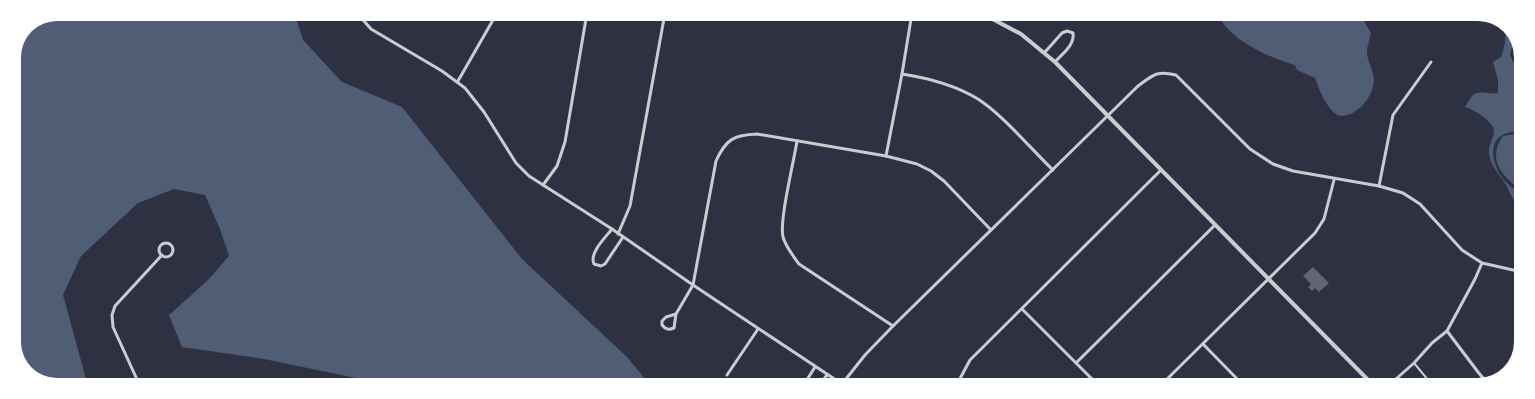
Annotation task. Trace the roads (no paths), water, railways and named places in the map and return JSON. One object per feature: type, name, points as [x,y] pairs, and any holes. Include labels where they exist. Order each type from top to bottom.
[{"type":"street","points":[[364,21],[371,29],[458,82],[484,112],[516,163],[529,176],[612,229],[832,378]]},
{"type":"street","points":[[458,82],[492,21]]},
{"type":"street","points":[[543,185],[557,166],[564,142],[586,21]]},
{"type":"street","points":[[618,234],[630,206],[664,21]]},
{"type":"street","points":[[886,156],[911,21]]},
{"type":"street","points":[[1000,21],[1045,52],[1366,378]]},
{"type":"street","points":[[1045,52],[1062,34],[1067,31],[1073,33],[1074,37],[1071,44],[1055,62]]},
{"type":"street","points":[[1380,186],[1393,115],[1431,62]]},
{"type":"street","points":[[848,378],[865,354],[893,326],[1138,86],[1157,73],[1166,72],[1176,75],[1250,149],[1273,164],[1293,172],[1380,186],[1403,193],[1420,204],[1462,250],[1482,263],[1514,270]]},
{"type":"street","points":[[902,74],[941,82],[977,99],[995,112],[1052,170]]},
{"type":"street","points":[[676,314],[666,317],[662,321],[664,328],[669,330],[674,328],[676,314],[693,285],[716,161],[721,150],[728,142],[740,135],[757,134],[886,156],[917,164],[931,171],[944,181],[991,230]]},
{"type":"street","points":[[797,142],[783,222],[783,236],[790,251],[799,264],[893,326]]},
{"type":"street","points":[[960,378],[970,360],[1161,170]]},
{"type":"street","points":[[1168,378],[1315,233],[1324,219],[1334,180]]},
{"type":"street","points":[[1076,363],[1215,225]]},
{"type":"street","points":[[612,229],[594,253],[592,259],[594,264],[601,266],[605,264],[623,237]]},
{"type":"street","points":[[166,243],[171,245],[173,250],[171,254],[162,255],[160,250],[162,245],[166,243]]},
{"type":"street","points":[[136,378],[113,327],[112,315],[115,306],[162,255]]},
{"type":"street","points":[[1397,378],[1447,330],[1482,263]]},
{"type":"street","points":[[1022,309],[1091,378]]},
{"type":"street","points":[[727,375],[758,329]]},
{"type":"street","points":[[1447,330],[1483,377]]},
{"type":"street","points":[[1203,344],[1236,378]]},
{"type":"street","points":[[808,378],[814,367]]},
{"type":"lane","points":[[1414,363],[1426,378]]},
{"type":"water","points":[[57,21],[297,21],[303,40],[342,82],[402,107],[522,259],[627,357],[644,378],[356,378],[264,359],[182,347],[169,315],[207,281],[229,256],[220,229],[205,195],[174,189],[138,203],[81,256],[63,295],[86,378],[45,376],[30,366],[22,351],[21,57],[27,37],[37,27]]},
{"type":"water","points":[[1222,21],[1364,21],[1371,33],[1367,52],[1374,78],[1372,91],[1360,108],[1348,115],[1337,115],[1325,100],[1315,78],[1297,70],[1295,65],[1253,48],[1226,27]]},
{"type":"water","points":[[1505,33],[1511,43],[1510,55],[1514,63],[1514,132],[1504,134],[1499,138],[1493,149],[1493,156],[1499,173],[1514,189],[1514,199],[1492,163],[1489,154],[1494,134],[1493,127],[1482,116],[1465,107],[1472,96],[1477,93],[1498,93],[1498,80],[1493,62],[1501,57]]},
{"type":"water","points":[[1514,134],[1514,184],[1502,172],[1496,159],[1498,144],[1503,136]]}]
